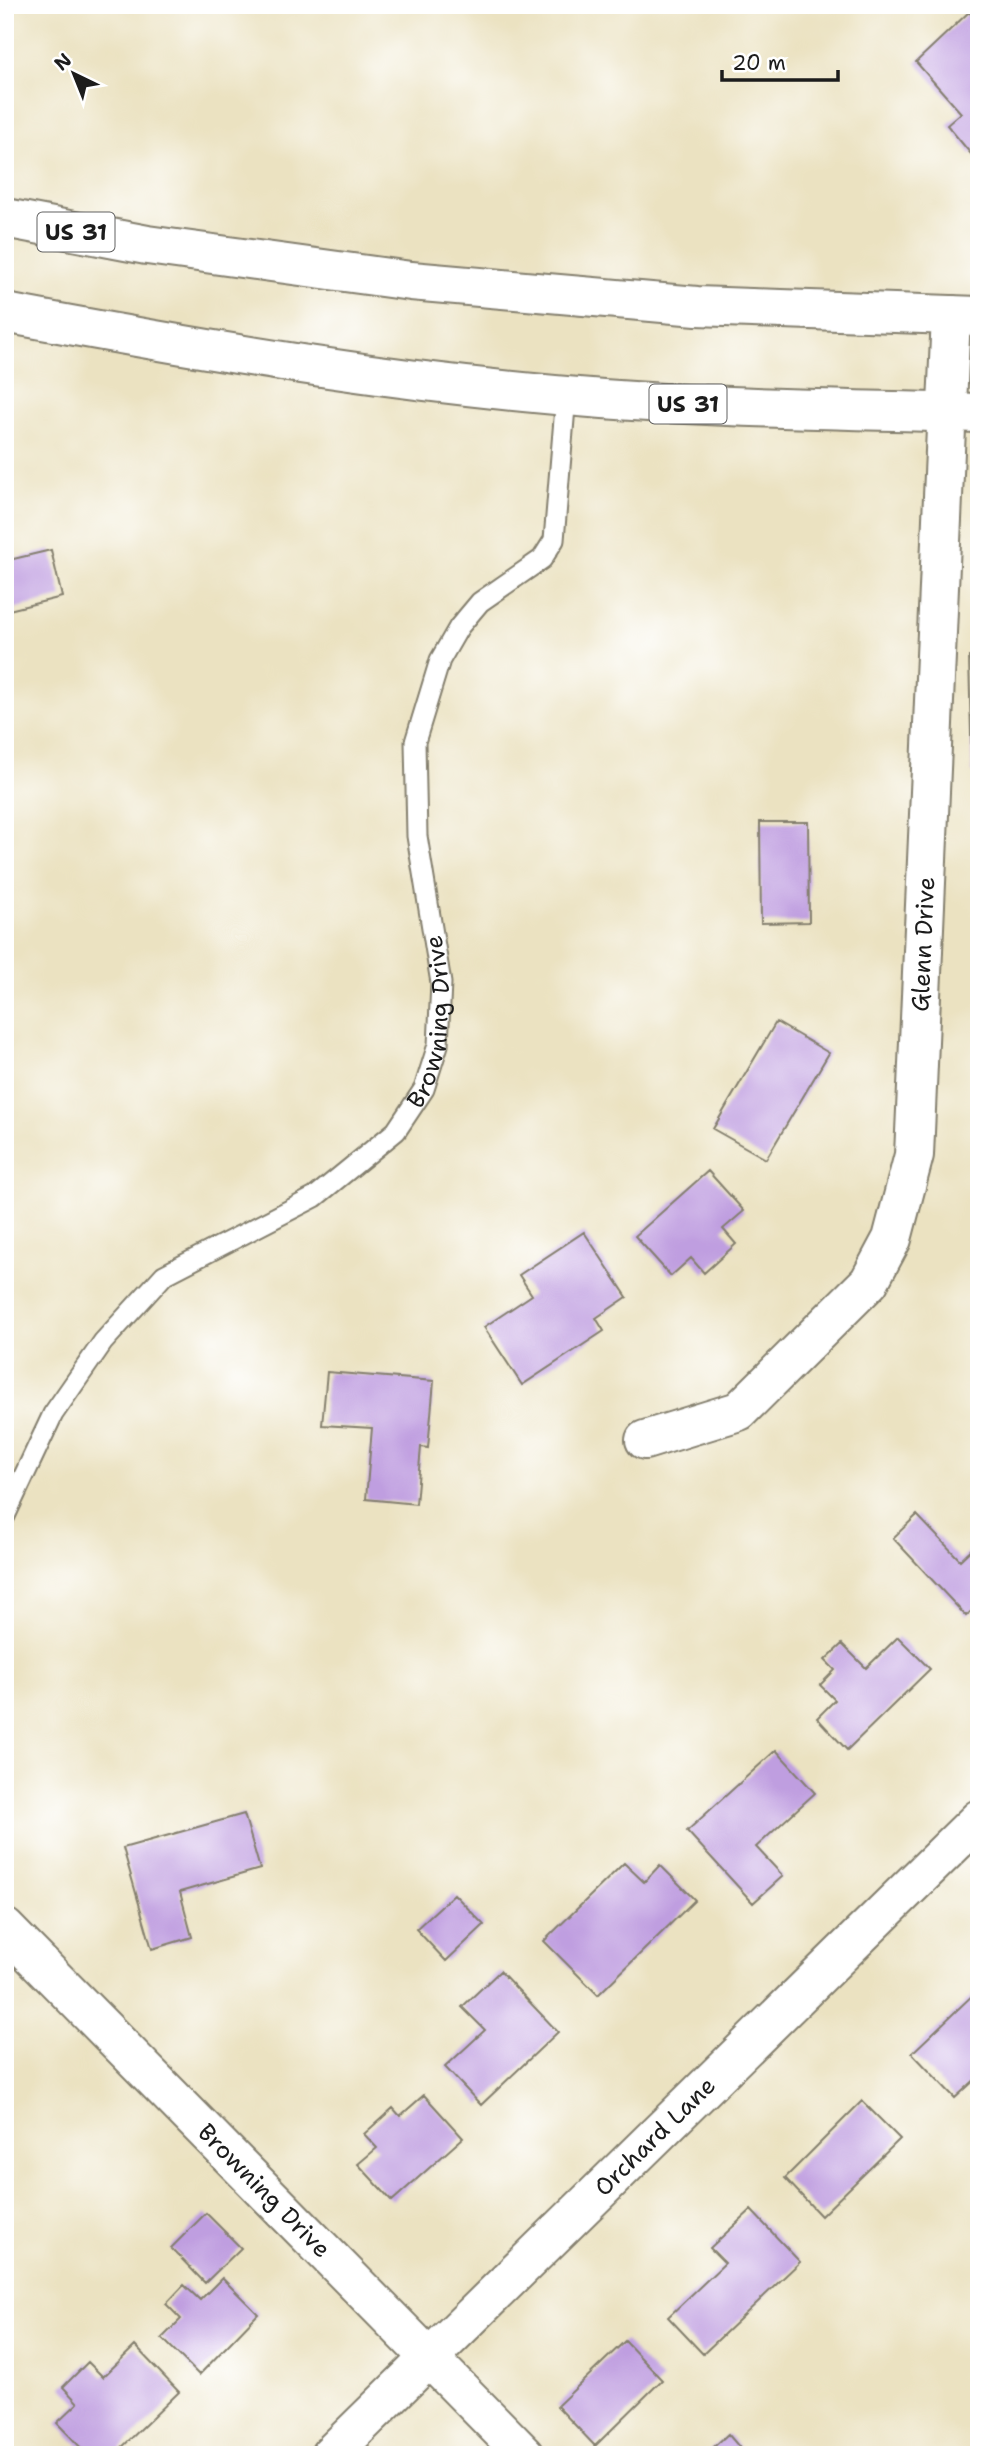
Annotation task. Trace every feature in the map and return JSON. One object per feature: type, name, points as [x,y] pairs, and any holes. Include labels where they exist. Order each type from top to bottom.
[{"type":"street","name":"US 31","points":[[5,218],[147,245],[411,281],[696,306],[965,316]]},
{"type":"street","name":"US 31","points":[[5,313],[144,339],[398,377],[566,395],[765,408],[962,413]]},
{"type":"street","name":"Glenn Drive","points":[[645,1440],[740,1411],[869,1282],[892,1239],[914,1156],[962,413],[965,316]]},
{"type":"street","name":"Orchard Lane","points":[[330,2455],[979,1819]]},
{"type":"street","name":"Browning Drive","points":[[5,1928],[525,2455]]},
{"type":"lane","name":"Browning Drive","points":[[5,1516],[53,1414],[103,1342],[164,1276],[315,1197],[397,1131],[424,1089],[438,1045],[441,983],[417,836],[415,742],[440,660],[459,626],[480,602],[542,559],[554,540],[566,395]]},
{"type":"building","points":[[969,12],[979,22],[979,147],[971,154],[947,125],[961,113],[916,62]]},
{"type":"building","points":[[51,550],[62,597],[5,611],[5,561]]},
{"type":"building","points":[[969,657],[979,657],[979,773],[972,773]]},
{"type":"building","points":[[760,822],[808,822],[809,922],[761,923]]},
{"type":"building","points":[[776,1022],[829,1053],[766,1159],[713,1129]]},
{"type":"building","points":[[708,1171],[744,1211],[723,1229],[736,1244],[704,1273],[691,1258],[671,1276],[635,1236]]},
{"type":"building","points":[[584,1232],[627,1297],[596,1318],[604,1331],[522,1385],[484,1327],[532,1295],[519,1275]]},
{"type":"building","points":[[327,1372],[434,1381],[428,1448],[421,1447],[416,1504],[366,1499],[372,1428],[322,1425]]},
{"type":"building","points":[[917,1515],[960,1560],[979,1542],[979,1604],[966,1616],[893,1538]]},
{"type":"building","points":[[898,1637],[930,1669],[847,1750],[817,1718],[835,1700],[820,1685],[835,1670],[825,1660],[842,1644],[866,1668]]},
{"type":"building","points":[[776,1750],[815,1793],[756,1847],[783,1876],[753,1903],[687,1831]]},
{"type":"building","points":[[244,1814],[260,1869],[180,1892],[192,1937],[152,1949],[123,1848]]},
{"type":"building","points":[[624,1863],[644,1882],[660,1865],[695,1900],[598,1995],[544,1941]]},
{"type":"building","points":[[454,1894],[484,1925],[446,1961],[416,1929]]},
{"type":"building","points":[[500,1971],[558,2032],[481,2105],[445,2067],[485,2030],[462,2007]]},
{"type":"building","points":[[979,1989],[979,2076],[955,2098],[912,2053]]},
{"type":"building","points":[[424,2095],[463,2138],[392,2201],[358,2164],[377,2148],[364,2134],[393,2108],[400,2116]]},
{"type":"building","points":[[862,2101],[900,2139],[821,2216],[785,2178]]},
{"type":"building","points":[[751,2210],[800,2262],[703,2354],[668,2317],[725,2263],[710,2248]]},
{"type":"building","points":[[206,2213],[241,2248],[205,2283],[171,2248]]},
{"type":"building","points":[[222,2278],[258,2314],[199,2375],[162,2338],[181,2319],[166,2304],[184,2285],[200,2300]]},
{"type":"building","points":[[625,2341],[662,2380],[595,2446],[557,2406]]},
{"type":"building","points":[[135,2346],[179,2392],[114,2455],[88,2455],[57,2423],[78,2403],[63,2387],[88,2362],[103,2377]]},
{"type":"building","points":[[728,2434],[746,2455],[705,2455]]}]
